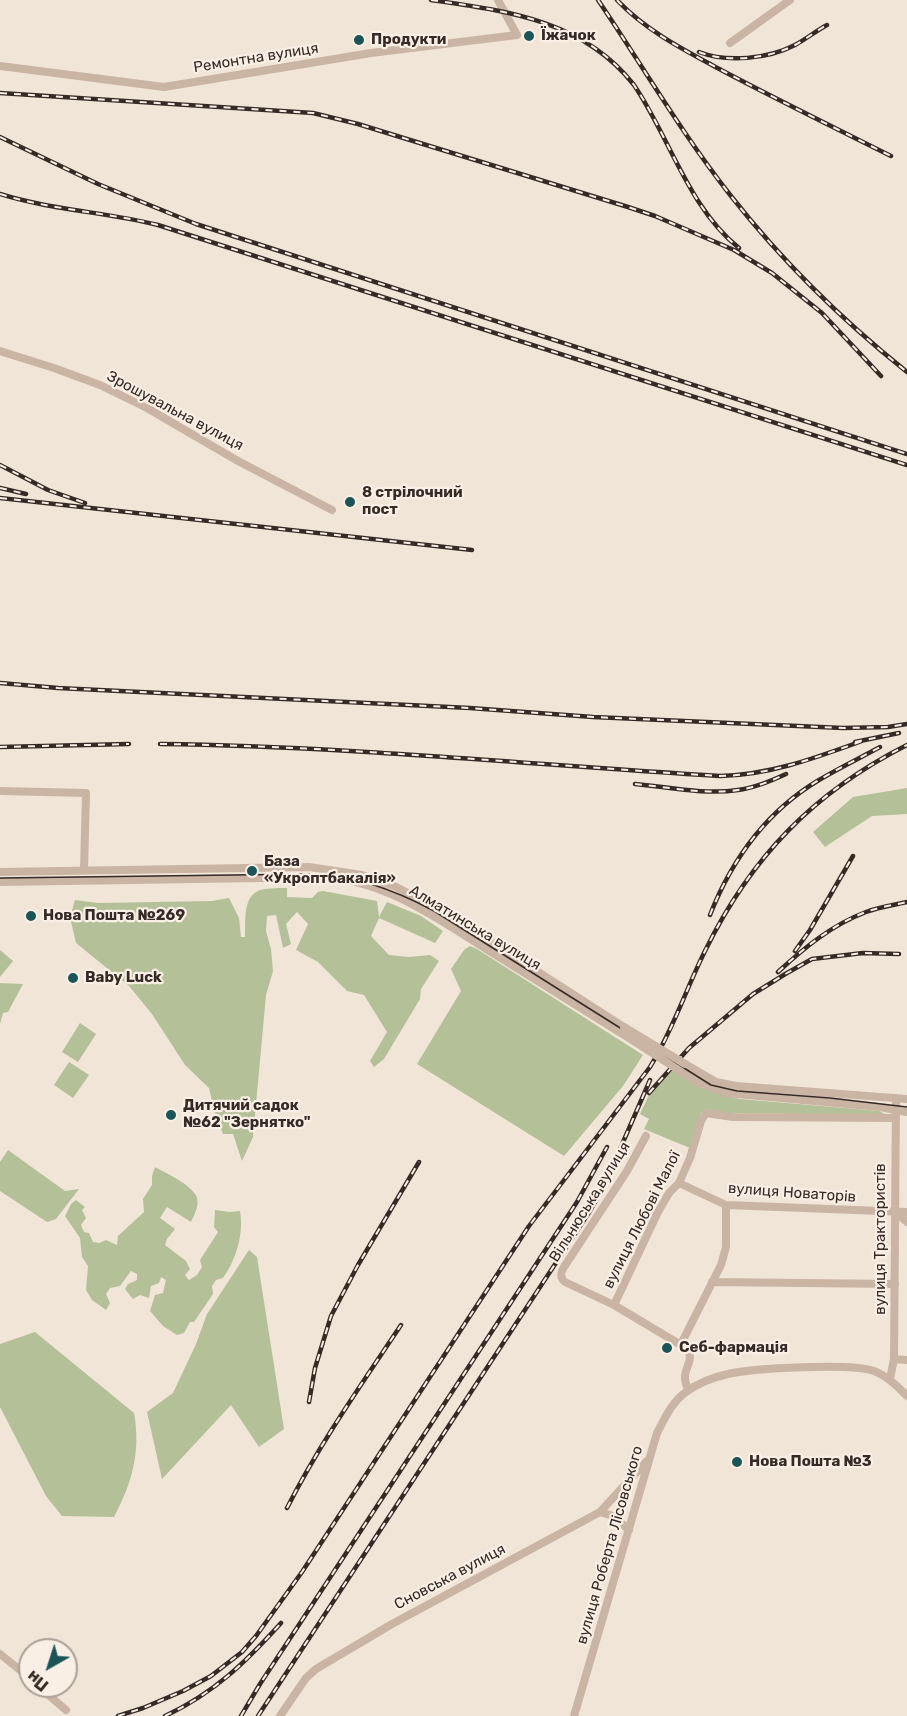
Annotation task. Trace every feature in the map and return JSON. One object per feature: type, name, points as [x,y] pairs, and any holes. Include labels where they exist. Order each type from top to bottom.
[{"type":"street","name":"Ремонтна вулиця","points":[[0,66],[164,87],[371,53],[517,35],[498,0]]},
{"type":"street","points":[[730,43],[790,0]]},
{"type":"street","name":"Зрошувальна вулиця","points":[[0,351],[100,385],[147,408],[238,461],[332,510]]},
{"type":"street","points":[[0,791],[86,793],[84,870]]},
{"type":"street","name":"Алматинська вулиця","points":[[0,872],[309,867],[362,875],[394,886],[442,910],[622,1030]]},
{"type":"street","name":"Алматинська вулиця","points":[[0,882],[326,877],[354,882],[400,898],[436,916],[682,1068],[699,1083],[726,1094],[896,1114]]},
{"type":"street","name":"Алматинська вулиця","points":[[682,1068],[716,1082],[736,1086],[907,1099]]},
{"type":"street","name":"вулиця Трактористів","points":[[890,1380],[894,1359],[896,1098]]},
{"type":"street","name":"Алматинська вулиця","points":[[706,1113],[733,1117],[907,1112]]},
{"type":"street","name":"вулиця Любові Малої","points":[[614,1305],[658,1212],[669,1193],[679,1183],[706,1113]]},
{"type":"street","name":"Вільнюська вулиця","points":[[614,1305],[565,1282],[561,1273],[627,1171],[646,1136]]},
{"type":"street","name":"вулиця Новаторів","points":[[679,1183],[726,1205],[907,1212]]},
{"type":"street","points":[[681,1344],[721,1264],[726,1247],[726,1205]]},
{"type":"street","points":[[895,1212],[907,1222]]},
{"type":"street","points":[[712,1282],[895,1284]]},
{"type":"street","points":[[614,1305],[681,1344],[690,1353],[691,1360],[685,1374],[688,1390],[727,1374],[748,1370],[864,1368],[877,1372],[890,1380],[907,1396]]},
{"type":"street","points":[[894,1359],[907,1359]]},
{"type":"street","name":"вулиця Роберта Лісовського","points":[[574,1716],[657,1433],[673,1404],[688,1390]]},
{"type":"street","name":"Сновська вулиця","points":[[280,1716],[306,1678],[316,1669],[392,1624],[600,1512],[650,1458]]},
{"type":"street","points":[[600,1512],[613,1516],[628,1530]]},
{"type":"street","points":[[0,1654],[18,1668]]},
{"type":"street","points":[[52,1698],[66,1710]]},
{"type":"green space","points":[[907,788],[907,814],[872,816],[825,847],[813,832],[853,797]]},
{"type":"green space","points":[[287,888],[287,897],[312,898],[318,892],[323,891],[377,901],[379,917],[387,902],[421,916],[443,931],[435,943],[379,918],[371,936],[389,955],[409,957],[430,955],[439,961],[421,989],[420,999],[384,1059],[374,1067],[370,1061],[387,1032],[364,995],[347,991],[318,962],[296,950],[308,924],[297,912],[286,924],[291,944],[283,948],[276,915],[267,916],[266,931],[271,949],[273,971],[266,995],[253,1137],[242,1161],[233,1134],[223,1134],[209,1088],[185,1065],[152,1014],[129,986],[76,943],[70,917],[75,900],[98,903],[212,901],[229,898],[239,918],[241,937],[245,937],[247,905],[253,894],[265,889]]},
{"type":"green space","points":[[470,946],[643,1055],[623,1086],[564,1156],[417,1064],[461,991],[451,969],[464,950]]},
{"type":"green space","points":[[0,950],[13,961],[0,977]]},
{"type":"green space","points":[[0,983],[23,984],[8,1012],[3,1013],[0,1024]]},
{"type":"green space","points":[[80,1023],[96,1034],[78,1062],[62,1052]]},
{"type":"green space","points":[[69,1062],[89,1075],[73,1098],[54,1085]]},
{"type":"green space","points":[[672,1069],[704,1088],[740,1099],[879,1111],[887,1115],[728,1113],[706,1109],[701,1113],[690,1148],[644,1129],[649,1119],[640,1114],[648,1097]]},
{"type":"green space","points":[[8,1150],[65,1191],[79,1189],[56,1219],[47,1222],[0,1191],[0,1162]]},
{"type":"green space","points":[[155,1167],[182,1182],[197,1197],[197,1208],[191,1222],[167,1207],[160,1218],[175,1229],[165,1245],[186,1261],[190,1269],[185,1275],[189,1280],[197,1275],[202,1267],[200,1260],[218,1232],[214,1227],[215,1210],[240,1211],[240,1238],[232,1263],[223,1278],[216,1280],[212,1286],[213,1294],[194,1322],[190,1322],[184,1333],[177,1335],[163,1326],[150,1311],[155,1295],[163,1293],[166,1280],[161,1277],[159,1283],[151,1286],[149,1298],[140,1295],[133,1299],[125,1289],[128,1284],[137,1280],[137,1274],[131,1271],[120,1286],[110,1288],[106,1294],[110,1303],[106,1310],[92,1300],[86,1290],[88,1266],[82,1257],[80,1238],[65,1216],[71,1204],[76,1200],[85,1207],[82,1210],[86,1218],[81,1225],[84,1232],[89,1233],[93,1242],[99,1243],[106,1240],[117,1245],[118,1236],[144,1212],[143,1199],[152,1185]]},
{"type":"green space","points":[[249,1250],[257,1257],[284,1429],[259,1447],[231,1405],[162,1479],[147,1412],[173,1393],[207,1314]]},
{"type":"green space","points":[[35,1332],[134,1413],[136,1441],[133,1467],[126,1492],[114,1517],[62,1516],[46,1496],[0,1407],[0,1344]]},
{"type":"tram line","points":[[0,878],[311,874],[359,881],[390,890],[434,911],[711,1085],[737,1091],[907,1107]]},
{"type":"railway","points":[[431,0],[488,9],[542,22],[567,32],[614,63],[634,85],[647,106],[706,213],[739,248]]},
{"type":"railway","points":[[598,0],[696,148],[731,196],[792,267],[859,332],[907,372]]},
{"type":"railway","points":[[617,0],[654,31],[681,48],[891,156]]},
{"type":"railway","points":[[699,52],[722,58],[747,58],[773,54],[795,45],[827,25]]},
{"type":"railway","points":[[0,93],[313,113],[358,124],[628,207],[655,216],[734,250],[772,273],[822,313],[881,376]]},
{"type":"railway","points":[[0,137],[98,184],[196,224],[907,454]]},
{"type":"railway","points":[[0,194],[39,204],[158,225],[907,465]]},
{"type":"railway","points":[[0,465],[48,490],[85,503]]},
{"type":"railway","points":[[0,488],[26,494]]},
{"type":"railway","points":[[0,498],[472,550]]},
{"type":"railway","points":[[0,683],[58,688],[470,708],[593,717],[843,728],[888,727],[907,724]]},
{"type":"railway","points":[[855,742],[899,733]]},
{"type":"railway","points":[[160,744],[300,748],[720,776],[775,769],[862,741]]},
{"type":"railway","points":[[0,747],[129,744]]},
{"type":"railway","points":[[118,1716],[183,1691],[211,1676],[242,1652],[256,1636],[302,1572],[529,1226],[650,1067],[666,1039],[705,951],[743,886],[788,830],[814,806],[874,763],[907,745]]},
{"type":"railway","points":[[710,915],[740,856],[753,838],[783,806],[819,780],[880,747]]},
{"type":"railway","points":[[635,784],[700,791],[725,791],[756,786],[786,774]]},
{"type":"railway","points":[[795,951],[810,930],[853,856]]},
{"type":"railway","points":[[778,972],[809,945],[842,923],[871,910],[907,902]]},
{"type":"railway","points":[[649,1093],[689,1048],[753,994],[812,959],[863,953],[899,954]]},
{"type":"railway","points":[[258,1716],[590,1211],[604,1186],[650,1080]]},
{"type":"railway","points":[[241,1716],[577,1202],[607,1147]]},
{"type":"railway","points":[[309,1402],[315,1368],[331,1316],[358,1265],[419,1162]]},
{"type":"railway","points":[[287,1508],[327,1437],[401,1325]]},
{"type":"railway","points":[[165,1716],[199,1697],[228,1676],[281,1623]]},
{"type":"place","name":"Їжачок","points":[[529,36]]},
{"type":"place","name":"Продукти","points":[[359,40]]},
{"type":"place","name":"8 стрілочний пост","points":[[350,502]]},
{"type":"place","name":"База «Укроптбакалія»","points":[[252,871]]},
{"type":"place","name":"Нова Пошта №269","points":[[31,916]]},
{"type":"place","name":"Baby Luck","points":[[73,978]]},
{"type":"place","name":"Дитячий садок №62 \"Зернятко\"","points":[[171,1115]]},
{"type":"place","name":"Себ-фармація","points":[[667,1348]]},
{"type":"place","name":"Нова Пошта №3","points":[[737,1462]]}]
